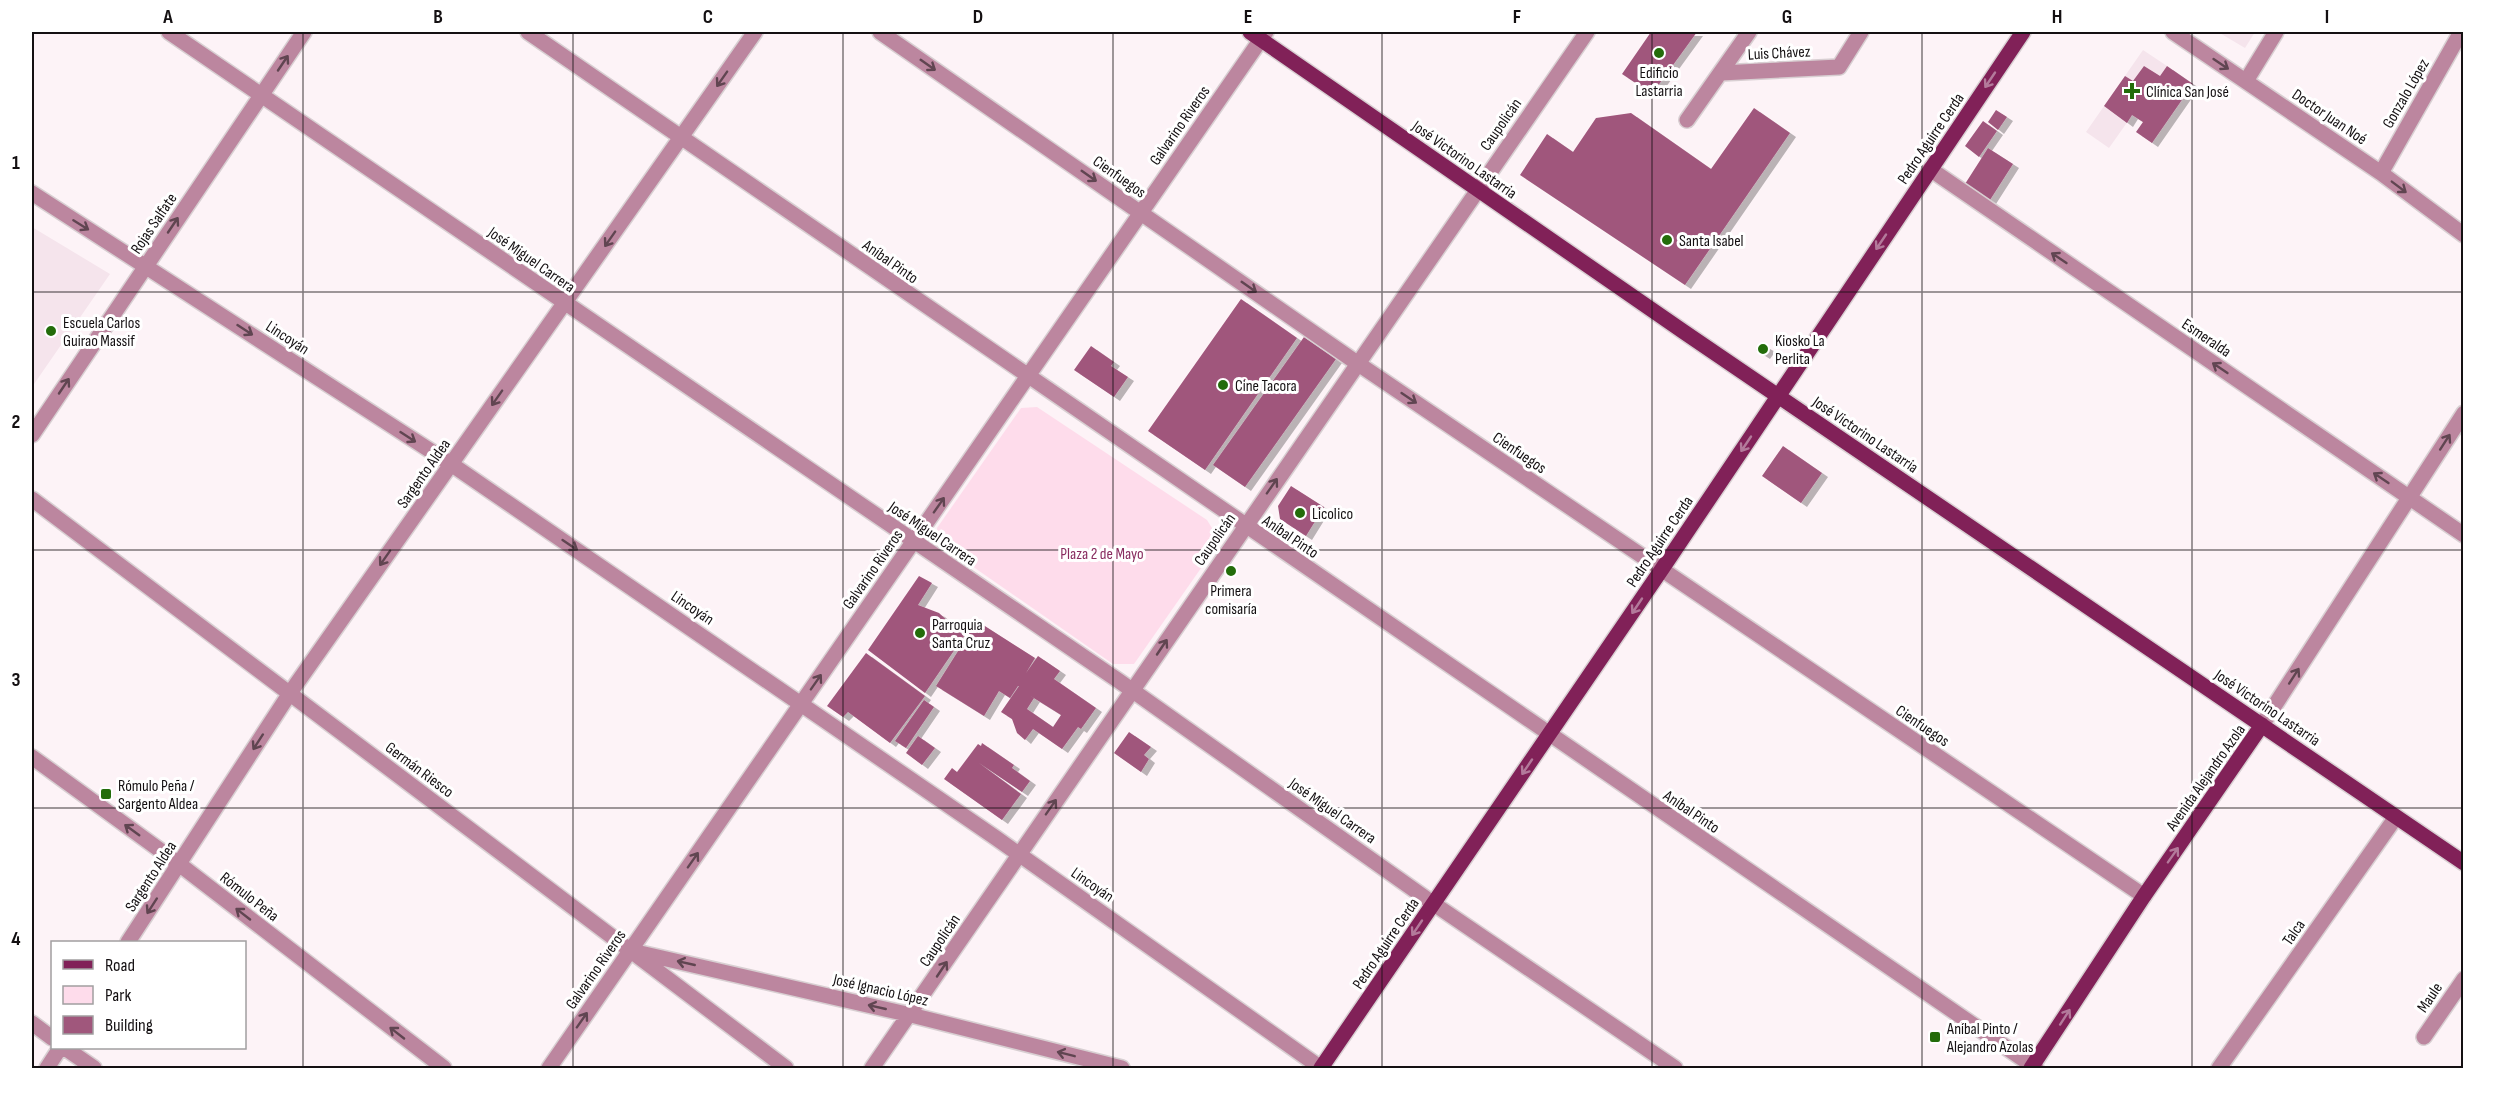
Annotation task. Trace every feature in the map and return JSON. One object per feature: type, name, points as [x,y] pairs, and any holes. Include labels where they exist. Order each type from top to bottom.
[{"type":"main road","name":"Pedro Aguirre Cerda","points":[[1321,1068],[1662,569],[2023,32]]},
{"type":"main road","name":"José Victorino Lastarria","points":[[1259,34],[1477,189],[2463,863]]},
{"type":"main road","name":"Avenida Alejandro Azola","points":[[2033,1068],[2144,896],[2262,725]]},
{"type":"street","name":"José Miguel Carrera","points":[[169,32],[1132,690],[1434,904],[1675,1068]]},
{"type":"street","name":"Rojas Salfate","points":[[32,435],[304,32]]},
{"type":"street","name":"Aníbal Pinto","points":[[528,32],[2033,1068]]},
{"type":"street","name":"Sargento Aldea","points":[[129,941],[290,693],[755,32]]},
{"type":"street","name":"Cienfuegos","points":[[880,32],[1357,363],[2144,896]]},
{"type":"street","name":"Caupolicán","points":[[872,1068],[911,1015],[1019,854],[1587,32]]},
{"type":"street","points":[[1687,120],[1749,32]]},
{"type":"street","name":"Luis Chávez","points":[[1721,73],[1839,67],[1861,32]]},
{"type":"street","name":"Doctor Juan Noé","points":[[2172,32],[2381,173],[2463,235]]},
{"type":"street","points":[[2246,81],[2276,32]]},
{"type":"street","name":"Gonzalo López","points":[[2381,173],[2461,32]]},
{"type":"street","name":"Galvarino Riveros","points":[[549,1068],[1141,212],[1259,34]]},
{"type":"street","name":"Esmeralda","points":[[1930,169],[2463,535]]},
{"type":"street","name":"Lincoyán","points":[[32,193],[451,464],[1019,854],[1321,1068]]},
{"type":"street","name":"Avenida Alejandro Azola","points":[[2262,725],[2463,413]]},
{"type":"street","name":"Germán Riesco","points":[[32,499],[786,1068]]},
{"type":"street","name":"Rómulo Peña","points":[[32,757],[179,864],[444,1068]]},
{"type":"street","name":"Talca","points":[[2218,1068],[2396,817]]},
{"type":"street","name":"José Ignacio López","points":[[630,950],[911,1015],[1122,1068]]},
{"type":"street","name":"Maule","points":[[2424,1037],[2463,979]]},
{"type":"street","points":[[32,1023],[51,1037]]},
{"type":"street","points":[[47,1068],[59,1049]]},
{"type":"street","points":[[68,1049],[94,1068]]},
{"type":"shaded area","name":"Clínica San José","points":[[2218,32],[2255,32],[2245,48]]},
{"type":"shaded area","name":"Clínica San José","points":[[2143,50],[2167,66],[2109,148],[2086,132]]},
{"type":"shaded area","name":"Escuela Carlos Guirao Massif","points":[[32,227],[110,274],[32,387]]},
{"type":"green space","name":"Plaza 2 de Mayo","points":[[1037,407],[1207,520],[1220,541],[1134,664],[1113,664],[939,543],[937,528],[1021,408]]},
{"type":"building","name":"Edificio Lastarria","points":[[1651,32],[1697,32],[1652,94],[1622,74]]},
{"type":"building","points":[[2144,66],[2160,76],[2167,66],[2193,84],[2152,143],[2136,132],[2143,122],[2132,115],[2127,123],[2104,106],[2125,76],[2133,81]]},
{"type":"building","name":"Santa Isabel","points":[[1754,108],[1790,133],[1685,285],[1520,175],[1547,134],[1573,152],[1596,118],[1631,113],[1711,169]]},
{"type":"building","points":[[1996,110],[2007,117],[1998,130],[1988,122]]},
{"type":"building","points":[[1983,121],[1997,131],[1979,157],[1965,146]]},
{"type":"building","points":[[1988,148],[2013,164],[1990,200],[1965,184]]},
{"type":"building","name":"Cine Tacora","points":[[1241,299],[1297,338],[1205,470],[1148,431]]},
{"type":"building","points":[[1304,337],[1336,359],[1245,487],[1213,465]]},
{"type":"building","name":"Kiosko La Perlita","points":[[1761,343],[1769,348],[1764,355],[1756,350]]},
{"type":"building","points":[[1091,346],[1114,362],[1111,366],[1128,377],[1114,397],[1074,370]]},
{"type":"building","points":[[1783,446],[1822,473],[1801,503],[1762,476]]},
{"type":"building","name":"Licolico","points":[[1291,486],[1324,507],[1306,536],[1280,519],[1278,506]]},
{"type":"building","name":"Parroquia Santa Cruz","points":[[919,576],[932,583],[918,605],[939,613],[964,636],[925,693],[868,650]]},
{"type":"building","points":[[977,621],[1035,658],[1026,673],[1038,656],[1060,671],[1054,679],[1096,708],[1081,729],[1078,727],[1062,749],[1033,729],[1025,740],[1017,733],[1012,719],[1001,712],[1019,686],[1010,698],[999,691],[984,716],[936,686]],"holes":[[[1034,698],[1061,715],[1053,727],[1027,709]]]},
{"type":"building","points":[[866,653],[925,696],[890,743],[848,712],[843,717],[827,706]]},
{"type":"building","points":[[924,700],[934,707],[906,748],[895,741]]},
{"type":"building","points":[[1129,732],[1151,747],[1144,755],[1149,759],[1141,772],[1114,753]]},
{"type":"building","points":[[918,736],[935,748],[922,765],[906,753]]},
{"type":"building","points":[[982,743],[1014,765],[1012,768],[1030,781],[1022,792],[979,763],[1021,794],[1002,820],[944,779],[952,768],[957,772],[978,744],[981,746]]},
{"type":"place","name":"Edificio Lastarria","points":[[1659,53]]},
{"type":"place","name":"Clínica San José","points":[[2132,91]]},
{"type":"place","name":"Santa Isabel","points":[[1667,240]]},
{"type":"place","name":"Escuela Carlos Guirao Massif","points":[[51,331]]},
{"type":"place","name":"Kiosko La Perlita","points":[[1763,349]]},
{"type":"place","name":"Cine Tacora","points":[[1223,385]]},
{"type":"place","name":"Licolico","points":[[1300,513]]},
{"type":"place","name":"Primera comisaría","points":[[1231,571]]},
{"type":"place","name":"Parroquia Santa Cruz","points":[[920,633]]},
{"type":"place","name":"Rómulo Peña / Sargento Aldea","points":[[106,794]]},
{"type":"place","name":"Aníbal Pinto / Alejandro Azolas","points":[[1935,1037]]}]
